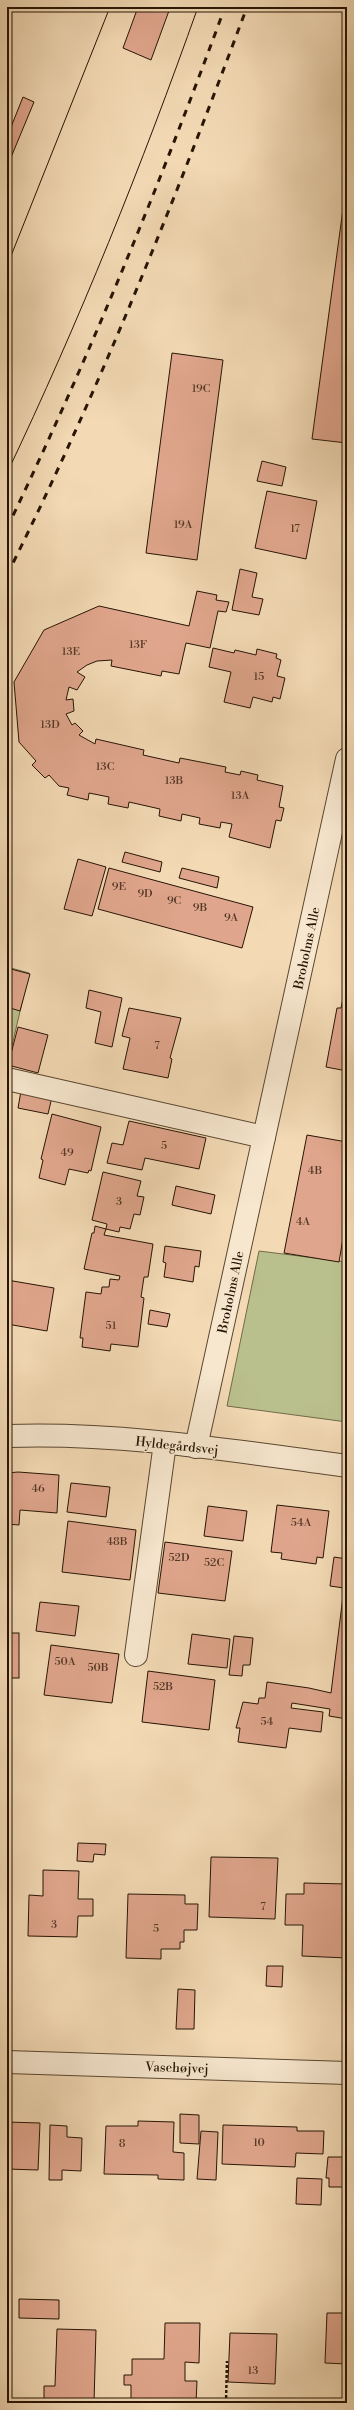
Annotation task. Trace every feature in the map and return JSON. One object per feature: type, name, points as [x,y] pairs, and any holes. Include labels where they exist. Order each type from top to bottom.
[{"type":"street","name":"Broholms Alle","points":[[196,1446],[347,759]]},
{"type":"street","points":[[7,1079],[264,1137]]},
{"type":"street","name":"Hyldegårdsvej","points":[[7,1436],[69,1435],[164,1443],[347,1466]]},
{"type":"street","points":[[136,1655],[164,1443]]},
{"type":"street","name":"Vasehøjvej","points":[[7,2062],[347,2072]]},
{"type":"path","points":[[226,2403],[227,2361]]},
{"type":"green space","points":[[7,967],[29,973],[7,1067]]},
{"type":"green space","points":[[259,1251],[347,1262],[347,1422],[227,1406]]},
{"type":"building","points":[[138,7],[170,8],[151,60],[123,48]]},
{"type":"building","points":[[23,97],[34,102],[7,167],[7,137]]},
{"type":"building","points":[[347,179],[347,443],[312,439]]},
{"type":"building","points":[[172,353],[223,360],[197,560],[146,553]]},
{"type":"building","points":[[262,461],[286,467],[282,486],[257,481]]},
{"type":"building","points":[[267,491],[317,501],[306,559],[255,548]]},
{"type":"building","points":[[240,569],[257,573],[252,597],[263,599],[259,615],[232,610]]},
{"type":"building","points":[[197,591],[217,595],[216,600],[229,602],[226,612],[218,611],[210,648],[186,643],[179,674],[162,671],[161,676],[111,666],[112,660],[97,661],[87,665],[77,672],[85,677],[77,690],[69,687],[66,700],[73,699],[74,711],[66,714],[72,725],[75,723],[83,731],[79,735],[95,744],[96,739],[144,750],[143,755],[179,763],[180,758],[226,767],[225,772],[240,775],[241,771],[258,775],[257,780],[283,786],[279,807],[284,808],[281,821],[276,820],[270,848],[229,837],[232,824],[221,822],[220,828],[199,824],[200,818],[182,814],[181,821],[159,816],[160,809],[129,802],[128,808],[108,804],[109,797],[89,793],[88,800],[67,795],[69,788],[59,786],[49,775],[45,778],[32,765],[36,761],[19,742],[14,682],[44,630],[99,606],[189,626]]},
{"type":"building","points":[[213,648],[234,653],[235,650],[256,655],[257,649],[277,654],[276,658],[281,660],[277,676],[285,678],[280,699],[273,697],[272,702],[253,697],[250,708],[224,702],[231,672],[209,667]]},
{"type":"building","points":[[125,852],[162,862],[160,872],[122,862]]},
{"type":"building","points":[[78,859],[106,867],[92,916],[64,909]]},
{"type":"building","points":[[109,868],[253,907],[242,948],[98,909]]},
{"type":"building","points":[[182,868],[219,877],[217,888],[179,878]]},
{"type":"building","points":[[7,968],[30,974],[20,1011],[7,1007]]},
{"type":"building","points":[[347,979],[347,1071],[326,1067],[337,1008],[341,1008]]},
{"type":"building","points":[[89,990],[122,998],[112,1047],[95,1043],[101,1012],[86,1008]]},
{"type":"building","points":[[129,1008],[181,1018],[170,1058],[172,1059],[168,1078],[123,1069],[130,1038],[122,1036]]},
{"type":"building","points":[[18,1027],[48,1035],[38,1073],[8,1065]]},
{"type":"building","points":[[21,1091],[52,1097],[48,1114],[18,1108]]},
{"type":"building","points":[[52,1114],[101,1127],[91,1171],[89,1170],[88,1173],[69,1169],[65,1185],[39,1178],[43,1160],[41,1159]]},
{"type":"building","points":[[129,1121],[206,1138],[199,1169],[145,1158],[142,1170],[107,1163],[112,1143],[123,1145]]},
{"type":"building","points":[[307,1135],[347,1142],[347,1215],[339,1262],[284,1253]]},
{"type":"building","points":[[103,1172],[141,1181],[137,1196],[144,1197],[140,1215],[134,1214],[130,1229],[120,1227],[119,1232],[106,1229],[107,1224],[92,1220]]},
{"type":"building","points":[[176,1186],[215,1195],[211,1214],[172,1205]]},
{"type":"building","points":[[95,1226],[106,1229],[104,1235],[153,1244],[148,1277],[144,1277],[141,1297],[144,1298],[138,1347],[111,1344],[110,1351],[82,1347],[83,1338],[80,1338],[86,1292],[101,1294],[102,1287],[109,1287],[110,1279],[119,1280],[120,1276],[84,1269]]},
{"type":"building","points":[[165,1246],[201,1251],[199,1267],[195,1266],[193,1282],[164,1277],[166,1263],[163,1262]]},
{"type":"building","points":[[7,1280],[54,1288],[47,1331],[7,1324]]},
{"type":"building","points":[[150,1310],[170,1314],[167,1327],[148,1324]]},
{"type":"building","points":[[18,1472],[59,1475],[57,1513],[20,1510],[19,1525],[7,1524],[7,1473]]},
{"type":"building","points":[[71,1483],[110,1487],[106,1517],[67,1512]]},
{"type":"building","points":[[277,1505],[329,1511],[323,1558],[317,1557],[316,1564],[281,1559],[282,1553],[271,1552]]},
{"type":"building","points":[[208,1506],[247,1511],[243,1541],[204,1536]]},
{"type":"building","points":[[68,1521],[136,1530],[130,1580],[62,1572]]},
{"type":"building","points":[[165,1542],[232,1551],[225,1601],[158,1593]]},
{"type":"building","points":[[334,1557],[347,1559],[347,1719],[329,1716],[330,1709],[292,1703],[291,1708],[323,1712],[321,1732],[289,1728],[286,1748],[238,1742],[240,1728],[236,1728],[243,1702],[258,1704],[259,1698],[265,1698],[267,1682],[309,1688],[331,1693],[344,1588],[330,1586]]},
{"type":"building","points":[[40,1602],[79,1606],[75,1636],[36,1631]]},
{"type":"building","points":[[7,1633],[19,1633],[19,1678],[7,1678]]},
{"type":"building","points":[[192,1634],[230,1639],[227,1668],[188,1664]]},
{"type":"building","points":[[234,1636],[253,1638],[250,1665],[243,1665],[242,1676],[229,1675]]},
{"type":"building","points":[[51,1645],[119,1654],[112,1703],[44,1695]]},
{"type":"building","points":[[148,1671],[215,1680],[209,1730],[142,1722]]},
{"type":"building","points":[[78,1843],[106,1844],[105,1855],[94,1854],[93,1862],[77,1861]]},
{"type":"building","points":[[211,1857],[278,1858],[275,1919],[209,1917]]},
{"type":"building","points":[[43,1870],[79,1871],[78,1899],[93,1899],[93,1916],[78,1916],[77,1937],[28,1936],[29,1895],[43,1896]]},
{"type":"building","points":[[304,1883],[347,1884],[347,1958],[302,1956],[303,1925],[285,1925],[286,1894],[304,1894]]},
{"type":"building","points":[[128,1894],[185,1895],[185,1904],[198,1904],[197,1930],[184,1930],[184,1942],[180,1942],[180,1949],[161,1949],[161,1959],[126,1958]]},
{"type":"building","points":[[267,1966],[283,1966],[282,1987],[266,1986]]},
{"type":"building","points":[[178,1989],[195,1990],[194,2029],[176,2029]]},
{"type":"building","points":[[180,2114],[199,2115],[199,2144],[180,2143]]},
{"type":"building","points":[[138,2121],[174,2122],[173,2152],[184,2153],[184,2180],[158,2179],[158,2175],[104,2174],[106,2126],[138,2126]]},
{"type":"building","points":[[7,2122],[40,2123],[38,2170],[7,2169]]},
{"type":"building","points":[[50,2125],[67,2126],[67,2137],[82,2138],[81,2171],[62,2170],[62,2180],[49,2180]]},
{"type":"building","points":[[223,2125],[297,2127],[297,2131],[324,2131],[323,2154],[296,2153],[295,2167],[222,2164]]},
{"type":"building","points":[[201,2131],[218,2132],[216,2180],[197,2179]]},
{"type":"building","points":[[346,2155],[347,2199],[345,2199],[346,2187],[329,2187],[329,2178],[326,2178],[328,2157],[346,2157]]},
{"type":"building","points":[[297,2178],[322,2179],[321,2205],[296,2204]]},
{"type":"building","points":[[19,2299],[59,2300],[59,2319],[19,2318]]},
{"type":"building","points":[[327,2313],[347,2313],[347,2364],[325,2363]]},
{"type":"building","points":[[165,2323],[200,2323],[199,2363],[185,2362],[185,2381],[197,2381],[196,2403],[131,2403],[131,2385],[124,2385],[124,2375],[132,2375],[132,2359],[164,2359]]},
{"type":"building","points":[[57,2329],[96,2330],[94,2403],[44,2403],[44,2386],[55,2386]]},
{"type":"building","points":[[230,2333],[277,2334],[275,2384],[228,2382]]},
{"type":"tram line","points":[[7,266],[110,7]]},
{"type":"tram line","points":[[7,473],[34,416],[108,243],[155,125],[198,7]]},
{"type":"railway","points":[[7,528],[67,400],[95,335],[149,205],[225,7]]},
{"type":"railway","points":[[7,575],[41,506],[104,365],[164,223],[247,7]]}]
